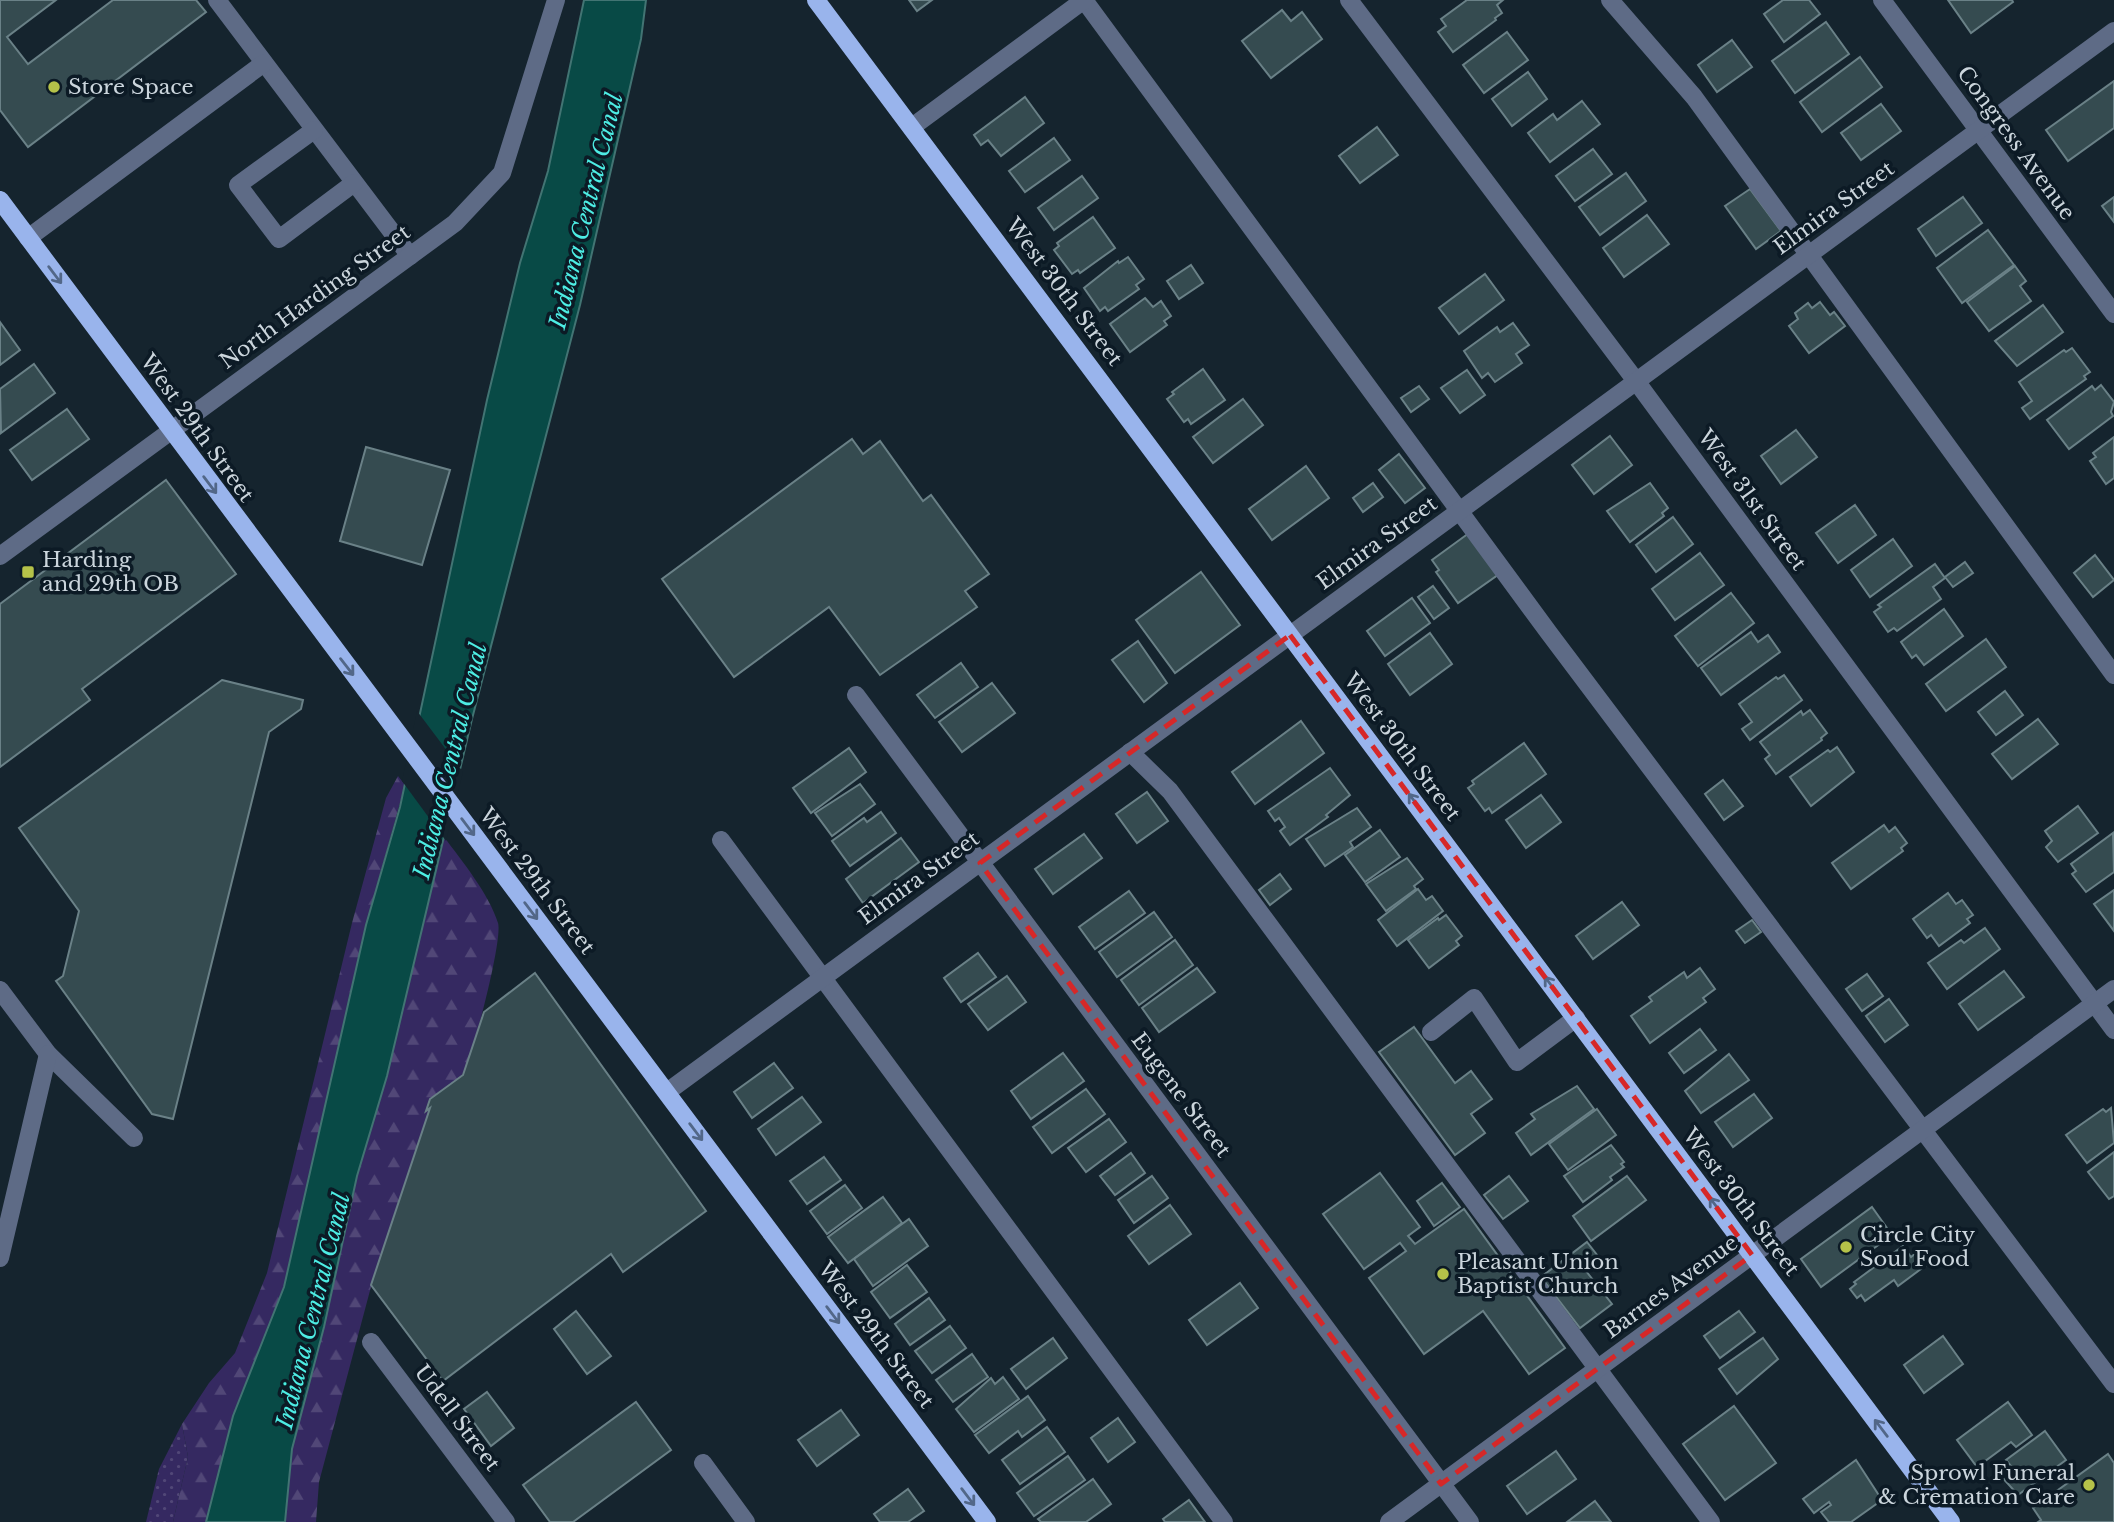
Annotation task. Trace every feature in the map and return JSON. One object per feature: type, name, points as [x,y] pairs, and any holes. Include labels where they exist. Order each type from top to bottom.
[{"type":"main road","name":"West 30th Street","points":[[816,0],[1951,1522]]},
{"type":"main road","name":"West 29th Street","points":[[0,201],[987,1522]]},
{"type":"street","points":[[217,0],[410,256]]},
{"type":"street","name":"North Harding Street","points":[[0,556],[454,223],[502,173],[556,0]]},
{"type":"street","points":[[912,127],[1084,0],[1460,511],[2114,1384]]},
{"type":"street","name":"West 31st Street","points":[[1349,0],[1636,381],[2114,1030]]},
{"type":"street","points":[[1610,0],[1694,97],[2114,675]]},
{"type":"street","name":"Congress Avenue","points":[[1882,0],[2114,314]]},
{"type":"street","name":"Elmira Street","points":[[667,1092],[2114,31]]},
{"type":"street","points":[[28,238],[264,62]]},
{"type":"street","points":[[314,130],[238,185],[279,239],[354,183]]},
{"type":"street","name":"Eugene Street","points":[[856,695],[1470,1522]]},
{"type":"street","points":[[1130,752],[1179,802],[1711,1522]]},
{"type":"street","points":[[722,840],[1224,1522]]},
{"type":"street","name":"Barnes Avenue","points":[[1389,1522],[2114,989]]},
{"type":"street","points":[[0,990],[48,1054],[134,1138]]},
{"type":"street","points":[[1431,1032],[1474,998],[1517,1062],[1576,1018]]},
{"type":"street","points":[[0,1258],[48,1054]]},
{"type":"street","name":"Udell Street","points":[[371,1342],[506,1522]]},
{"type":"street","points":[[704,1464],[746,1522]]},
{"type":"highlighted area","points":[[1290,635],[1752,1255],[1441,1484],[980,863]]},
{"type":"green space","points":[[398,776],[405,785],[366,925],[284,1287],[233,1416],[206,1522],[173,1522],[188,1457],[182,1424],[209,1383],[235,1353],[267,1273],[352,923],[386,798]]},
{"type":"green space","points":[[444,837],[482,889],[498,923],[496,951],[486,998],[463,1073],[433,1098],[426,1110],[430,1108],[372,1283],[319,1482],[316,1522],[285,1522],[292,1449],[324,1327],[357,1176],[387,1076]]},
{"type":"green space","points":[[182,1424],[188,1457],[173,1522],[146,1522],[159,1469]]},
{"type":"water","name":"Indiana Central Canal","points":[[584,0],[646,0],[641,39],[580,305],[472,719],[387,1076],[357,1176],[324,1327],[292,1449],[285,1522],[206,1522],[233,1416],[284,1287],[366,925],[400,807],[487,400],[520,263],[548,171]]},
{"type":"pier","points":[[417,711],[463,772],[446,841],[402,781]]},
{"type":"building","name":"Store Space","points":[[0,0],[56,0],[7,37],[28,64],[113,0],[196,0],[206,12],[28,147],[0,110]]},
{"type":"building","points":[[909,0],[932,0],[917,11]]},
{"type":"building","points":[[1467,0],[1503,0],[1497,5],[1502,13],[1453,52],[1438,32],[1446,26],[1441,19]]},
{"type":"building","points":[[1783,0],[1809,0],[1820,14],[1784,42],[1764,14]]},
{"type":"building","points":[[1948,0],[2012,0],[2013,2],[1971,33]]},
{"type":"building","points":[[1282,10],[1291,21],[1302,12],[1322,39],[1271,78],[1242,41]]},
{"type":"building","points":[[1826,22],[1849,54],[1795,93],[1772,61]]},
{"type":"building","points":[[1507,32],[1528,60],[1484,93],[1463,65]]},
{"type":"building","points":[[1732,40],[1752,67],[1717,92],[1698,65]]},
{"type":"building","points":[[1860,57],[1882,87],[1822,132],[1800,102]]},
{"type":"building","points":[[1528,72],[1547,99],[1512,126],[1492,99]]},
{"type":"building","points":[[2114,81],[2114,128],[2068,161],[2046,130]]},
{"type":"building","points":[[1025,97],[1044,123],[1001,156],[988,140],[981,145],[974,135]]},
{"type":"building","points":[[1582,101],[1600,124],[1550,162],[1528,133],[1553,114],[1557,120]]},
{"type":"building","points":[[1881,104],[1901,131],[1861,160],[1841,133]]},
{"type":"building","points":[[1377,127],[1398,155],[1360,183],[1339,156]]},
{"type":"building","points":[[1054,138],[1070,160],[1025,192],[1009,171]]},
{"type":"building","points":[[1593,149],[1612,174],[1575,201],[1556,176]]},
{"type":"building","points":[[1626,173],[1646,201],[1600,235],[1579,207]]},
{"type":"building","points":[[1082,176],[1098,198],[1054,230],[1038,208]]},
{"type":"building","points":[[1750,189],[1781,231],[1756,249],[1725,206]]},
{"type":"building","points":[[1963,197],[1982,223],[1936,256],[1918,229]]},
{"type":"building","points":[[2114,197],[2114,222],[2102,206]]},
{"type":"building","points":[[1647,215],[1669,244],[1624,277],[1603,248]]},
{"type":"building","points":[[1093,217],[1115,248],[1080,273],[1078,270],[1072,274],[1054,250],[1059,246],[1057,243]]},
{"type":"building","points":[[1988,230],[2014,265],[1962,303],[1937,268]]},
{"type":"building","points":[[1128,257],[1144,279],[1136,285],[1139,289],[1108,311],[1105,307],[1100,311],[1084,288],[1118,261],[1119,263]]},
{"type":"building","points":[[1191,265],[1203,283],[1179,299],[1167,281]]},
{"type":"building","points":[[2015,266],[2026,281],[2020,286],[2031,301],[1989,331],[1967,302]]},
{"type":"building","points":[[1485,274],[1504,300],[1459,334],[1439,308]]},
{"type":"building","points":[[1145,298],[1153,307],[1161,301],[1171,316],[1164,321],[1167,325],[1130,352],[1110,324]]},
{"type":"building","points":[[1820,302],[1830,315],[1834,312],[1845,326],[1809,353],[1789,326],[1798,319],[1795,313],[1808,303],[1812,308]]},
{"type":"building","points":[[2043,305],[2063,332],[2017,366],[1995,341]]},
{"type":"building","points":[[0,322],[20,350],[0,365]]},
{"type":"building","points":[[1513,323],[1529,345],[1516,354],[1522,363],[1495,382],[1488,373],[1482,378],[1464,351],[1497,327],[1500,332]]},
{"type":"building","points":[[2072,348],[2090,372],[2084,376],[2086,379],[2030,419],[2022,408],[2032,401],[2019,382],[2064,350],[2066,352]]},
{"type":"building","points":[[34,364],[55,393],[1,433],[0,389]]},
{"type":"building","points":[[1203,369],[1225,400],[1191,424],[1188,419],[1184,422],[1167,399],[1174,394],[1172,392]]},
{"type":"building","points":[[1467,370],[1485,395],[1460,413],[1441,388]]},
{"type":"building","points":[[2101,385],[2114,402],[2111,412],[2113,416],[2069,449],[2047,420],[2092,386],[2095,390]]},
{"type":"building","points":[[1419,386],[1429,399],[1411,412],[1401,398]]},
{"type":"building","points":[[1243,399],[1263,425],[1213,463],[1193,437]]},
{"type":"building","points":[[67,409],[89,439],[32,480],[10,450]]},
{"type":"building","points":[[1796,430],[1817,457],[1781,484],[1761,456]]},
{"type":"building","points":[[1610,436],[1632,465],[1594,494],[1572,465]]},
{"type":"building","points":[[2114,437],[2114,478],[2106,484],[2090,461],[2096,457],[2093,453]]},
{"type":"building","points":[[852,439],[863,454],[880,441],[923,501],[931,495],[989,574],[965,591],[977,607],[880,675],[829,607],[734,677],[662,579]]},
{"type":"building","points":[[366,447],[450,470],[422,565],[340,541]]},
{"type":"building","points":[[1399,454],[1425,488],[1405,503],[1379,470]]},
{"type":"building","points":[[1306,466],[1329,498],[1272,540],[1249,509]]},
{"type":"building","points":[[166,480],[236,574],[82,689],[90,700],[0,767],[0,604]]},
{"type":"building","points":[[1373,483],[1383,497],[1363,512],[1353,498]]},
{"type":"building","points":[[1650,483],[1668,508],[1662,513],[1664,516],[1630,542],[1607,511]]},
{"type":"building","points":[[1855,505],[1876,535],[1838,563],[1816,533]]},
{"type":"building","points":[[1673,517],[1693,544],[1656,572],[1636,545]]},
{"type":"building","points":[[1469,533],[1502,572],[1458,603],[1436,572],[1439,570],[1432,560]]},
{"type":"building","points":[[1893,539],[1912,566],[1870,597],[1851,570]]},
{"type":"building","points":[[1700,553],[1724,585],[1675,620],[1652,589]]},
{"type":"building","points":[[2095,555],[2114,580],[2093,597],[2074,573]]},
{"type":"building","points":[[1965,562],[1973,573],[1953,587],[1945,577]]},
{"type":"building","points":[[1935,564],[1945,578],[1933,587],[1941,599],[1897,631],[1894,628],[1888,632],[1874,612],[1881,607],[1878,605]]},
{"type":"building","points":[[1201,572],[1240,625],[1175,673],[1136,620]]},
{"type":"building","points":[[1433,586],[1449,608],[1434,619],[1418,597]]},
{"type":"building","points":[[1731,593],[1754,623],[1698,666],[1675,636]]},
{"type":"building","points":[[1412,598],[1430,623],[1385,656],[1367,631]]},
{"type":"building","points":[[1944,609],[1963,636],[1924,665],[1916,655],[1912,658],[1901,642]]},
{"type":"building","points":[[1751,632],[1758,642],[1768,635],[1780,652],[1721,695],[1701,668]]},
{"type":"building","points":[[1430,633],[1452,664],[1410,695],[1388,664]]},
{"type":"building","points":[[1986,639],[2006,667],[1946,711],[1926,684]]},
{"type":"building","points":[[1138,641],[1167,683],[1144,702],[1112,660]]},
{"type":"building","points":[[961,663],[978,687],[935,718],[917,695]]},
{"type":"building","points":[[1784,675],[1802,700],[1750,740],[1742,729],[1752,722],[1739,704],[1776,677],[1778,679]]},
{"type":"building","points":[[222,680],[303,700],[301,709],[269,732],[173,1119],[152,1114],[56,981],[63,976],[79,911],[19,828]]},
{"type":"building","points":[[992,683],[1015,713],[962,752],[939,722]]},
{"type":"building","points":[[2005,691],[2023,715],[1996,735],[1978,712]]},
{"type":"building","points":[[1810,710],[1827,733],[1822,740],[1776,774],[1765,759],[1770,755],[1760,742],[1801,711],[1803,715]]},
{"type":"building","points":[[2038,719],[2058,744],[2012,779],[1992,754]]},
{"type":"building","points":[[1301,721],[1324,753],[1255,804],[1232,772]]},
{"type":"building","points":[[1524,743],[1546,774],[1492,813],[1489,808],[1485,811],[1468,788],[1474,784],[1472,781]]},
{"type":"building","points":[[1837,747],[1854,772],[1811,806],[1790,777],[1828,750],[1830,752]]},
{"type":"building","points":[[849,748],[866,772],[811,813],[793,788]]},
{"type":"building","points":[[1330,768],[1350,795],[1326,815],[1328,817],[1290,845],[1280,831],[1285,827],[1279,818],[1275,821],[1268,811]]},
{"type":"building","points":[[1723,780],[1743,806],[1724,820],[1705,794]]},
{"type":"building","points":[[860,784],[875,804],[832,836],[815,813]]},
{"type":"building","points":[[1147,792],[1168,821],[1137,843],[1116,814]]},
{"type":"building","points":[[1541,795],[1561,822],[1526,848],[1506,820]]},
{"type":"building","points":[[2078,806],[2098,833],[2058,862],[2046,847],[2052,841],[2045,831]]},
{"type":"building","points":[[1357,808],[1371,827],[1350,842],[1353,847],[1325,866],[1306,839]]},
{"type":"building","points":[[881,812],[896,833],[850,866],[832,841],[864,818],[867,822]]},
{"type":"building","points":[[1884,825],[1889,832],[1895,827],[1907,843],[1901,848],[1903,851],[1851,889],[1832,863]]},
{"type":"building","points":[[1380,830],[1400,857],[1365,882],[1345,855]]},
{"type":"building","points":[[2113,833],[2114,872],[2086,892],[2072,874],[2076,871],[2071,864]]},
{"type":"building","points":[[1084,834],[1102,858],[1053,894],[1035,869]]},
{"type":"building","points":[[901,838],[919,862],[863,903],[846,879]]},
{"type":"building","points":[[1407,858],[1423,879],[1414,886],[1416,889],[1386,911],[1366,884]]},
{"type":"building","points":[[1280,874],[1291,889],[1270,905],[1259,890]]},
{"type":"building","points":[[1418,889],[1426,900],[1432,896],[1443,911],[1397,946],[1378,920]]},
{"type":"building","points":[[2114,890],[2114,931],[2094,904]]},
{"type":"building","points":[[1129,891],[1145,913],[1095,949],[1079,927]]},
{"type":"building","points":[[1948,893],[1956,904],[1962,900],[1973,915],[1967,919],[1970,923],[1939,946],[1931,935],[1927,938],[1913,919]]},
{"type":"building","points":[[1622,902],[1639,925],[1593,959],[1576,936]]},
{"type":"building","points":[[1154,912],[1172,937],[1117,977],[1099,952]]},
{"type":"building","points":[[1446,915],[1462,936],[1456,941],[1459,945],[1429,968],[1408,940]]},
{"type":"building","points":[[1752,920],[1761,932],[1745,943],[1736,931]]},
{"type":"building","points":[[1985,928],[2000,949],[1947,989],[1928,963],[1961,940],[1964,943]]},
{"type":"building","points":[[1175,940],[1193,965],[1139,1005],[1121,980]]},
{"type":"building","points":[[978,953],[996,977],[961,1002],[944,978]]},
{"type":"building","points":[[1197,968],[1215,992],[1159,1032],[1142,1008]]},
{"type":"building","points":[[1700,968],[1715,989],[1703,998],[1706,1002],[1650,1043],[1631,1016],[1652,1001],[1649,997],[1684,972],[1687,978]]},
{"type":"building","points":[[2004,971],[2024,997],[1978,1030],[1959,1004]]},
{"type":"building","points":[[535,973],[706,1211],[623,1272],[611,1254],[443,1381],[371,1285],[430,1108],[426,1111],[430,1099],[463,1075],[484,1012]]},
{"type":"building","points":[[1867,974],[1883,996],[1862,1011],[1846,989]]},
{"type":"building","points":[[1007,976],[1026,1002],[988,1030],[968,1004]]},
{"type":"building","points":[[1889,999],[1908,1025],[1885,1042],[1866,1016]]},
{"type":"building","points":[[1414,1027],[1455,1083],[1471,1071],[1492,1099],[1471,1114],[1485,1133],[1455,1155],[1379,1052]]},
{"type":"building","points":[[1700,1029],[1716,1050],[1684,1073],[1669,1053]]},
{"type":"building","points":[[1063,1053],[1084,1081],[1031,1119],[1011,1091]]},
{"type":"building","points":[[1729,1054],[1749,1080],[1701,1113],[1685,1091]]},
{"type":"building","points":[[774,1063],[793,1088],[752,1118],[734,1092]]},
{"type":"building","points":[[1577,1086],[1594,1109],[1531,1155],[1516,1133],[1535,1119],[1531,1114]]},
{"type":"building","points":[[1086,1089],[1105,1114],[1052,1153],[1033,1127]]},
{"type":"building","points":[[1754,1094],[1772,1118],[1733,1147],[1715,1122]]},
{"type":"building","points":[[802,1097],[821,1122],[776,1155],[758,1129]]},
{"type":"building","points":[[2111,1108],[2114,1143],[2087,1163],[2066,1135],[2103,1109],[2106,1112]]},
{"type":"building","points":[[1597,1109],[1616,1135],[1568,1170],[1549,1144]]},
{"type":"building","points":[[1109,1119],[1126,1142],[1086,1172],[1068,1148]]},
{"type":"building","points":[[1611,1145],[1624,1162],[1621,1164],[1624,1167],[1583,1202],[1564,1176]]},
{"type":"building","points":[[2114,1152],[2114,1196],[2109,1199],[2088,1172]]},
{"type":"building","points":[[1131,1153],[1145,1173],[1115,1195],[1100,1176]]},
{"type":"building","points":[[824,1157],[841,1180],[807,1204],[790,1181]]},
{"type":"building","name":"Pleasant Union Baptist Church","points":[[1380,1173],[1420,1227],[1408,1236],[1415,1244],[1464,1209],[1565,1348],[1529,1374],[1483,1311],[1424,1354],[1369,1278],[1406,1251],[1400,1243],[1364,1269],[1323,1214]]},
{"type":"building","points":[[1152,1176],[1168,1198],[1134,1223],[1118,1200]]},
{"type":"building","points":[[1509,1176],[1528,1201],[1503,1219],[1484,1195]]},
{"type":"building","points":[[1627,1176],[1646,1200],[1591,1241],[1573,1216]]},
{"type":"building","points":[[1442,1183],[1460,1207],[1434,1226],[1417,1201]]},
{"type":"building","points":[[845,1185],[862,1208],[827,1234],[810,1211]]},
{"type":"building","points":[[883,1197],[902,1223],[848,1263],[828,1237]]},
{"type":"building","points":[[1170,1205],[1191,1234],[1149,1264],[1128,1236]]},
{"type":"building","name":"Circle City Soul Food","points":[[1872,1207],[1892,1235],[1821,1287],[1801,1259]]},
{"type":"building","points":[[909,1219],[928,1246],[873,1286],[854,1259]]},
{"type":"building","points":[[1587,1242],[1601,1260],[1586,1271],[1612,1304],[1580,1328],[1541,1277]]},
{"type":"building","points":[[1903,1246],[1911,1257],[1916,1253],[1925,1266],[1898,1286],[1894,1280],[1865,1301],[1861,1295],[1857,1298],[1850,1289],[1856,1284],[1854,1282]]},
{"type":"building","points":[[907,1265],[927,1292],[890,1318],[871,1292]]},
{"type":"building","points":[[1240,1283],[1258,1308],[1207,1345],[1189,1320]]},
{"type":"building","points":[[929,1298],[945,1320],[910,1345],[895,1324]]},
{"type":"building","points":[[576,1311],[611,1356],[587,1374],[554,1329]]},
{"type":"building","points":[[1739,1311],[1755,1332],[1720,1358],[1704,1336]]},
{"type":"building","points":[[950,1326],[966,1348],[932,1373],[915,1351]]},
{"type":"building","points":[[1943,1336],[1963,1364],[1924,1393],[1904,1365]]},
{"type":"building","points":[[1053,1338],[1067,1358],[1026,1389],[1011,1369]]},
{"type":"building","points":[[1763,1338],[1778,1359],[1737,1394],[1719,1369]]},
{"type":"building","points":[[972,1354],[988,1377],[953,1402],[936,1380]]},
{"type":"building","points":[[1003,1377],[1019,1399],[974,1432],[956,1409],[991,1378],[995,1384]]},
{"type":"building","points":[[487,1392],[514,1428],[491,1446],[464,1409]]},
{"type":"building","points":[[1028,1396],[1045,1420],[1022,1437],[1018,1431],[989,1453],[975,1435]]},
{"type":"building","points":[[636,1402],[671,1450],[573,1522],[550,1522],[523,1485]]},
{"type":"building","points":[[2008,1402],[2032,1435],[2016,1447],[2011,1442],[1977,1467],[1957,1440]]},
{"type":"building","points":[[1734,1406],[1776,1463],[1725,1500],[1683,1444]]},
{"type":"building","points":[[841,1410],[859,1435],[817,1466],[798,1440]]},
{"type":"building","points":[[1118,1418],[1135,1442],[1108,1462],[1091,1438]]},
{"type":"building","points":[[1047,1427],[1065,1452],[1020,1484],[1002,1460]]},
{"type":"building","points":[[2045,1431],[2066,1460],[2018,1495],[1999,1474],[2011,1466],[2006,1460]]},
{"type":"building","points":[[1556,1451],[1576,1479],[1527,1514],[1507,1486]]},
{"type":"building","name":"Sprowl Funeral & Cremation Care","points":[[2108,1454],[2114,1463],[2114,1522],[2038,1522],[2041,1520],[2033,1508]]},
{"type":"building","points":[[1068,1456],[1085,1480],[1034,1516],[1017,1493]]},
{"type":"building","points":[[1856,1460],[1882,1500],[1851,1522],[1829,1522],[1821,1512],[1831,1505],[1829,1502],[1814,1513],[1803,1499]]},
{"type":"building","points":[[1093,1479],[1111,1504],[1086,1522],[1041,1522],[1038,1519]]},
{"type":"building","points":[[908,1489],[924,1511],[908,1522],[880,1522],[874,1514]]},
{"type":"building","points":[[1189,1500],[1205,1522],[1165,1522],[1163,1519]]},
{"type":"building","points":[[1595,1501],[1611,1522],[1567,1522]]},
{"type":"place","name":"Store Space","points":[[54,87]]},
{"type":"place","name":"Harding and 29th OB","points":[[28,572]]},
{"type":"place","name":"Circle City Soul Food","points":[[1846,1247]]},
{"type":"place","name":"Pleasant Union Baptist Church","points":[[1443,1274]]},
{"type":"place","name":"Sprowl Funeral & Cremation Care","points":[[2089,1485]]}]
